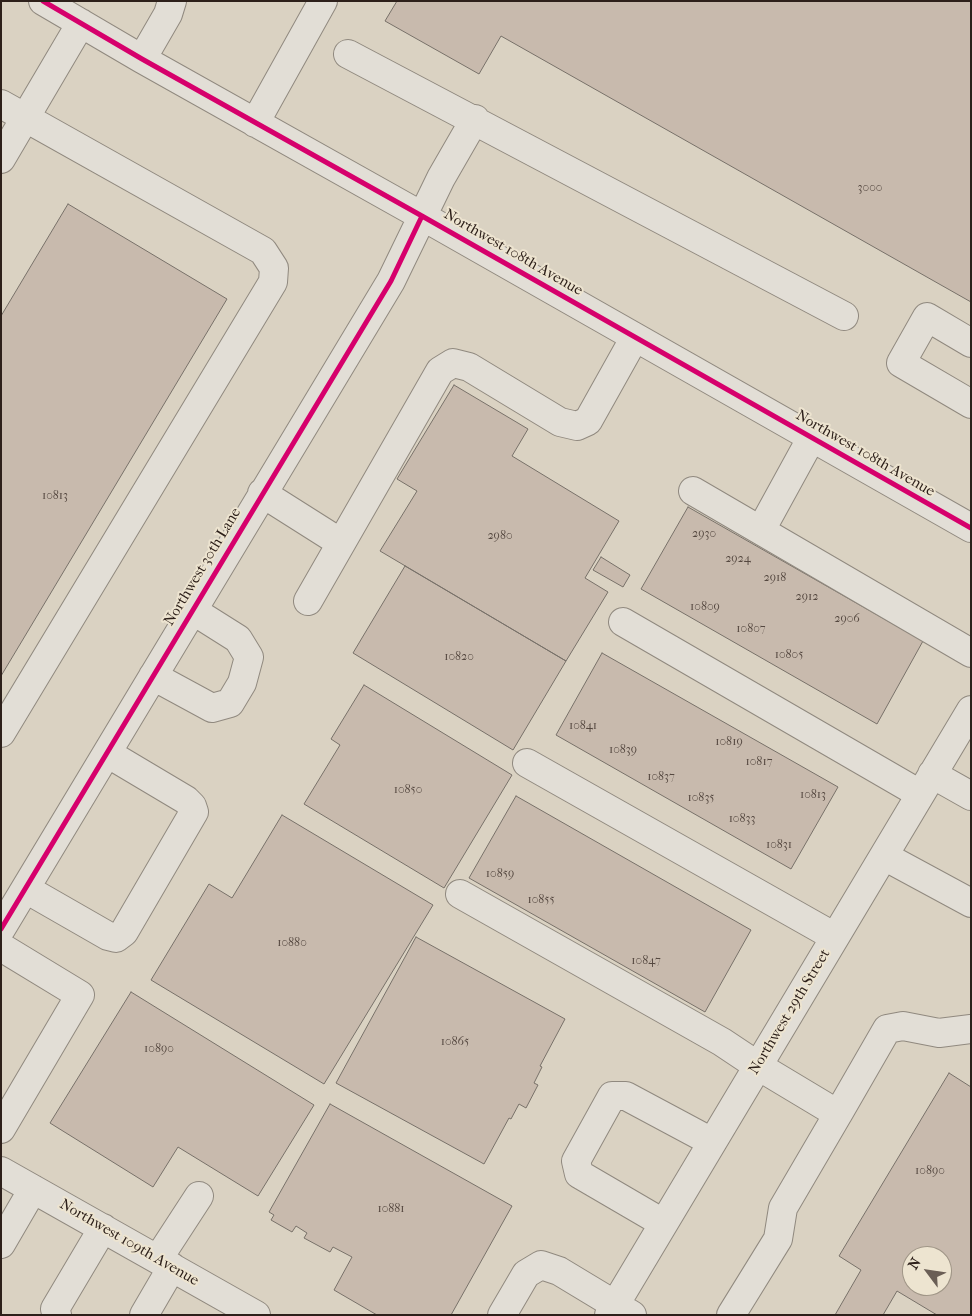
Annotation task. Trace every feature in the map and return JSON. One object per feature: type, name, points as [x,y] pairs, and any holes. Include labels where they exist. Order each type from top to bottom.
[{"type":"street","name":"Northwest 108th Avenue","points":[[43,1],[142,59],[971,528]]},
{"type":"street","points":[[142,59],[168,14],[172,1]]},
{"type":"street","points":[[255,123],[323,1]]},
{"type":"street","points":[[1,159],[81,23]]},
{"type":"street","points":[[348,54],[844,316]]},
{"type":"street","points":[[1,104],[263,251],[274,268],[273,282],[1,733]]},
{"type":"street","name":"Northwest 30th Lane","points":[[1,929],[391,281],[441,178],[475,120]]},
{"type":"street","points":[[971,343],[927,317],[901,363],[971,404]]},
{"type":"street","points":[[308,601],[440,370],[453,363],[469,367],[560,422],[577,426],[588,421],[635,337]]},
{"type":"street","points":[[761,530],[812,437]]},
{"type":"street","points":[[694,491],[971,653]]},
{"type":"street","points":[[262,493],[341,543]]},
{"type":"street","points":[[153,676],[212,708],[230,703],[242,683],[249,656],[238,639],[192,610]]},
{"type":"street","points":[[623,622],[926,784],[971,796]]},
{"type":"street","name":"Northwest 29th Street","points":[[618,1311],[663,1223],[971,710]]},
{"type":"street","points":[[26,889],[108,936],[116,938],[124,932],[194,812],[192,806],[186,800],[107,753]]},
{"type":"street","points":[[527,763],[835,937]]},
{"type":"street","points":[[884,856],[971,903]]},
{"type":"street","points":[[460,894],[722,1042],[838,1114]]},
{"type":"street","points":[[1,947],[80,995],[1,1129]]},
{"type":"street","points":[[731,1315],[778,1239],[782,1208],[887,1029],[903,1026],[939,1033],[971,1029]]},
{"type":"street","points":[[663,1223],[579,1174],[576,1161],[612,1096],[626,1096],[712,1142]]},
{"type":"street","name":"Northwest 109th Avenue","points":[[1,1170],[252,1314]]},
{"type":"street","points":[[1,1244],[33,1189]]},
{"type":"street","points":[[144,1315],[165,1263],[199,1196]]},
{"type":"street","points":[[57,1315],[55,1310],[103,1228]]},
{"type":"street","points":[[502,1315],[526,1274],[541,1265],[559,1271],[618,1311]]},
{"type":"building","points":[[397,1],[971,1],[971,302],[501,36],[479,74],[385,21]]},
{"type":"building","points":[[68,204],[227,299],[1,676],[1,316]]},
{"type":"building","points":[[454,385],[528,429],[512,456],[619,521],[585,578],[608,592],[566,661],[380,551],[417,491],[397,479]]},
{"type":"building","points":[[688,507],[923,641],[877,724],[641,589]]},
{"type":"building","points":[[601,557],[630,575],[623,587],[593,570]]},
{"type":"building","points":[[405,566],[566,661],[513,750],[353,653]]},
{"type":"building","points":[[602,653],[838,787],[791,869],[556,735]]},
{"type":"building","points":[[364,685],[512,775],[444,888],[304,804],[340,745],[331,739]]},
{"type":"building","points":[[516,796],[751,930],[705,1012],[469,878]]},
{"type":"building","points":[[282,815],[433,905],[324,1084],[151,980],[209,884],[232,898]]},
{"type":"building","points":[[416,937],[565,1019],[540,1066],[542,1067],[534,1083],[538,1085],[526,1108],[519,1104],[511,1119],[509,1118],[484,1164],[336,1083]]},
{"type":"building","points":[[131,992],[314,1105],[258,1196],[178,1147],[153,1187],[50,1123]]},
{"type":"building","points":[[949,1073],[971,1087],[971,1315],[937,1315],[905,1296],[952,1296],[952,1246],[902,1246],[902,1294],[897,1291],[883,1315],[835,1315],[861,1270],[839,1256]]},
{"type":"building","points":[[330,1104],[512,1206],[451,1315],[377,1315],[334,1290],[352,1257],[333,1247],[330,1252],[304,1238],[307,1233],[296,1226],[292,1232],[271,1220],[274,1215],[269,1212]]},
{"type":"cycle path","points":[[43,1],[142,59],[971,528]]},
{"type":"cycle path","points":[[1,929],[391,281],[422,216]]}]
